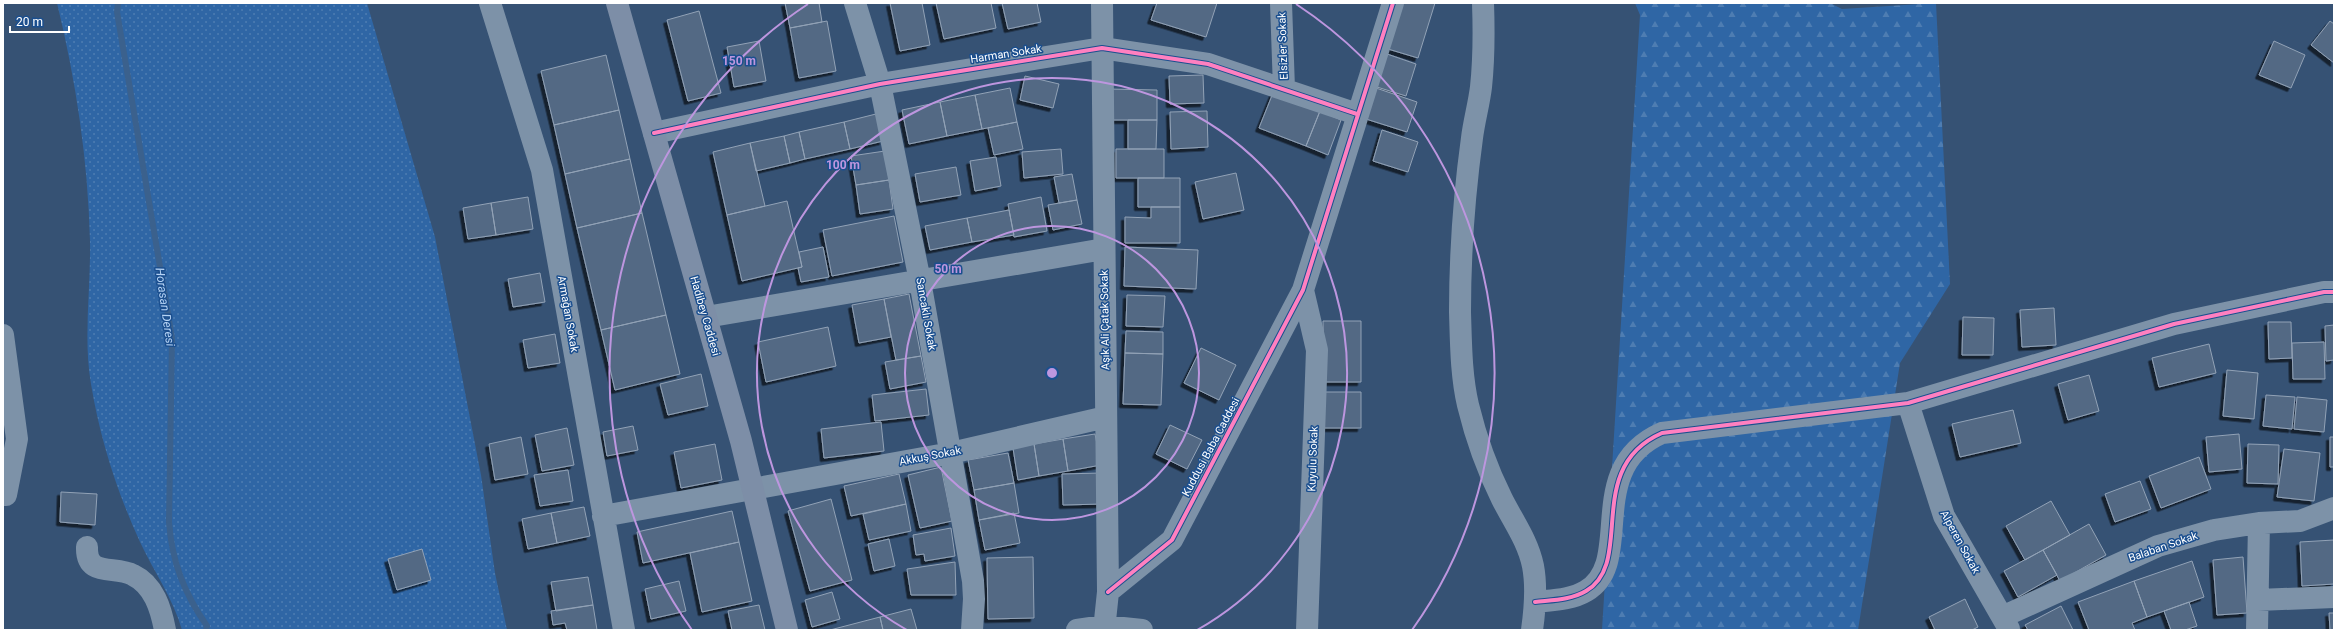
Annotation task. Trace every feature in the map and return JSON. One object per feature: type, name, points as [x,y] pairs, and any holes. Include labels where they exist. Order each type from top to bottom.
[{"type":"main road","name":"Hadibey Caddesi","points":[[617,3],[706,317],[753,490],[787,630]]},
{"type":"street","name":"Armağan Sokak","points":[[490,3],[542,170],[624,630]]},
{"type":"street","name":"Sancaklı Sokak","points":[[854,3],[880,84],[920,281],[973,580],[974,599],[972,630]]},
{"type":"street","name":"Aşık Ali Çatak Sokak","points":[[1102,3],[1108,592]]},
{"type":"street","name":"Elsizler Sokak","points":[[1281,3],[1284,89]]},
{"type":"street","name":"Kuddusi Baba Caddesi","points":[[1108,592],[1172,540],[1303,290],[1393,3]]},
{"type":"street","points":[[1483,3],[1484,55],[1481,85],[1470,149],[1461,234],[1460,313],[1463,375],[1474,430],[1483,456],[1495,484],[1524,536],[1529,551],[1535,582],[1536,602],[1532,630]]},
{"type":"street","name":"Harman Sokak","points":[[654,132],[880,84],[1102,48],[1208,64],[1357,114]]},
{"type":"street","points":[[706,317],[1104,248]]},
{"type":"street","name":"Kuyulu Sokak","points":[[1303,290],[1317,350],[1307,630]]},
{"type":"street","points":[[1536,602],[1579,595],[1594,585],[1600,577],[1607,559],[1617,482],[1621,471],[1633,452],[1651,438],[1662,433],[1908,403],[2174,324],[2324,292],[2334,292]]},
{"type":"street","points":[[3,334],[18,439],[6,495],[3,495]]},
{"type":"street","name":"Alperen Sokak","points":[[1908,403],[1944,516],[2006,624]]},
{"type":"street","name":"Akkuş Sokak","points":[[604,516],[951,453],[1106,417]]},
{"type":"street","name":"Balaban Sokak","points":[[2006,624],[2158,546],[2214,530],[2259,523],[2300,520],[2334,508]]},
{"type":"street","points":[[2257,630],[2259,523]]},
{"type":"street","points":[[87,547],[90,561],[95,566],[102,570],[123,571],[134,575],[148,586],[157,602],[165,630]]},
{"type":"street","points":[[1104,628],[1108,592]]},
{"type":"street","points":[[2258,600],[2334,597]]},
{"type":"street","points":[[1076,630],[1104,628],[1142,630]]},
{"type":"green space","points":[[57,3],[367,3],[435,237],[481,475],[495,573],[507,630],[182,630],[174,607],[145,553],[124,504],[104,445],[95,405],[89,366],[87,331],[90,241],[87,181],[75,91]]},
{"type":"green space","points":[[1635,3],[1830,3],[1842,9],[1936,3],[1950,284],[1900,363],[1858,630],[1602,630],[1640,15]]},
{"type":"building","points":[[785,3],[819,3],[822,22],[790,28]]},
{"type":"building","points":[[890,3],[922,3],[930,45],[900,51]]},
{"type":"building","points":[[936,3],[991,3],[996,28],[944,39]]},
{"type":"building","points":[[1002,3],[1037,3],[1041,22],[1008,29]]},
{"type":"building","points":[[1157,3],[1217,3],[1206,37],[1151,20]]},
{"type":"building","points":[[1403,3],[1435,3],[1418,58],[1388,49]]},
{"type":"building","points":[[699,11],[721,93],[688,101],[667,20]]},
{"type":"building","points":[[827,21],[836,71],[799,78],[790,28]]},
{"type":"building","points":[[2330,21],[2334,24],[2334,63],[2311,45]]},
{"type":"building","points":[[759,41],[766,81],[734,87],[727,47]]},
{"type":"building","points":[[2274,41],[2305,55],[2291,88],[2259,75]]},
{"type":"building","points":[[1387,54],[1416,64],[1406,96],[1377,87]]},
{"type":"building","points":[[606,55],[619,110],[554,125],[541,71]]},
{"type":"building","points":[[1203,75],[1204,103],[1170,104],[1169,76]]},
{"type":"building","points":[[1025,76],[1059,84],[1053,108],[1020,100]]},
{"type":"building","points":[[1010,88],[1017,122],[982,129],[975,95]]},
{"type":"building","points":[[1376,88],[1417,102],[1407,132],[1366,119]]},
{"type":"building","points":[[1108,89],[1157,90],[1157,120],[1108,120]]},
{"type":"building","points":[[1273,93],[1320,111],[1306,146],[1259,128]]},
{"type":"building","points":[[975,95],[982,129],[947,136],[940,102]]},
{"type":"building","points":[[940,102],[947,136],[909,144],[902,110]]},
{"type":"building","points":[[619,110],[630,159],[565,174],[554,125]]},
{"type":"building","points":[[1207,111],[1208,147],[1171,149],[1170,112]]},
{"type":"building","points":[[1320,111],[1341,120],[1328,155],[1306,146]]},
{"type":"building","points":[[876,114],[883,141],[850,149],[844,122]]},
{"type":"building","points":[[1128,120],[1157,120],[1156,149],[1128,149]]},
{"type":"building","points":[[844,122],[850,149],[805,159],[799,132]]},
{"type":"building","points":[[1017,122],[1023,149],[994,155],[988,128]]},
{"type":"building","points":[[1382,130],[1418,142],[1408,172],[1373,161]]},
{"type":"building","points":[[799,132],[805,159],[790,163],[784,136]]},
{"type":"building","points":[[784,136],[790,163],[756,171],[750,143]]},
{"type":"building","points":[[750,143],[765,206],[727,215],[713,152]]},
{"type":"building","points":[[1061,149],[1063,174],[1024,178],[1022,152]]},
{"type":"building","points":[[1116,149],[1164,149],[1164,178],[1116,178]]},
{"type":"building","points":[[885,151],[889,180],[856,185],[851,156]]},
{"type":"building","points":[[996,157],[1001,186],[975,191],[970,161]]},
{"type":"building","points":[[630,159],[642,213],[577,228],[565,174]]},
{"type":"building","points":[[956,167],[961,195],[920,202],[915,174]]},
{"type":"building","points":[[1236,173],[1244,210],[1203,219],[1195,182]]},
{"type":"building","points":[[1072,174],[1077,200],[1059,203],[1054,177]]},
{"type":"building","points":[[1138,178],[1180,178],[1180,207],[1138,207]]},
{"type":"building","points":[[889,180],[893,209],[860,214],[856,185]]},
{"type":"building","points":[[528,197],[533,229],[496,235],[491,203]]},
{"type":"building","points":[[1041,197],[1047,231],[1014,237],[1008,204]]},
{"type":"building","points":[[1077,200],[1082,224],[1053,230],[1048,205]]},
{"type":"building","points":[[787,201],[802,267],[742,281],[727,215]]},
{"type":"building","points":[[491,203],[496,235],[468,239],[463,208]]},
{"type":"building","points":[[1151,207],[1180,207],[1180,243],[1125,243],[1125,217],[1151,218]]},
{"type":"building","points":[[1009,210],[1014,235],[972,242],[967,218]]},
{"type":"building","points":[[642,213],[666,315],[601,330],[577,228]]},
{"type":"building","points":[[894,216],[903,262],[832,276],[823,230]]},
{"type":"building","points":[[967,218],[972,242],[930,250],[925,226]]},
{"type":"building","points":[[823,247],[829,277],[801,282],[798,268],[802,267],[799,252]]},
{"type":"building","points":[[1125,247],[1198,250],[1196,289],[1124,286]]},
{"type":"building","points":[[540,273],[545,302],[513,307],[508,279]]},
{"type":"building","points":[[909,294],[921,356],[896,360],[884,299]]},
{"type":"building","points":[[1127,295],[1165,296],[1163,327],[1126,326]]},
{"type":"building","points":[[884,299],[891,337],[859,343],[852,305]]},
{"type":"building","points":[[2054,308],[2056,345],[2022,347],[2020,310]]},
{"type":"building","points":[[666,315],[680,374],[615,390],[601,330]]},
{"type":"building","points":[[1963,317],[1994,318],[1993,355],[1962,355]]},
{"type":"building","points":[[1323,321],[1361,321],[1361,382],[1324,382]]},
{"type":"building","points":[[2268,322],[2291,322],[2292,358],[2269,359]]},
{"type":"building","points":[[2334,325],[2334,360],[2326,361],[2325,326]]},
{"type":"building","points":[[828,327],[836,366],[766,382],[758,342]]},
{"type":"building","points":[[1126,331],[1163,332],[1163,354],[1125,353]]},
{"type":"building","points":[[555,334],[560,363],[528,368],[523,340]]},
{"type":"building","points":[[2324,342],[2325,379],[2293,379],[2292,343]]},
{"type":"building","points":[[2209,344],[2216,373],[2159,387],[2152,358]]},
{"type":"building","points":[[1201,348],[1236,365],[1219,400],[1184,383]]},
{"type":"building","points":[[1125,353],[1163,354],[1161,405],[1123,404]]},
{"type":"building","points":[[921,356],[926,382],[890,389],[885,362]]},
{"type":"building","points":[[2227,370],[2258,373],[2254,419],[2223,416]]},
{"type":"building","points":[[701,374],[708,406],[668,415],[660,384]]},
{"type":"building","points":[[2089,375],[2099,411],[2068,420],[2058,384]]},
{"type":"building","points":[[926,389],[929,415],[875,421],[872,395]]},
{"type":"building","points":[[1324,392],[1361,392],[1361,428],[1324,428]]},
{"type":"building","points":[[2266,395],[2295,397],[2292,429],[2263,426]]},
{"type":"building","points":[[2297,397],[2327,400],[2324,432],[2294,429]]},
{"type":"building","points":[[2013,410],[2021,443],[1960,457],[1952,424]]},
{"type":"building","points":[[881,422],[884,451],[824,458],[821,429]]},
{"type":"building","points":[[1170,425],[1202,440],[1187,469],[1156,454]]},
{"type":"building","points":[[633,426],[638,450],[607,456],[603,432]]},
{"type":"building","points":[[567,428],[574,465],[542,471],[535,435]]},
{"type":"building","points":[[1095,434],[1101,465],[1068,471],[1063,439]]},
{"type":"building","points":[[2239,434],[2242,469],[2209,472],[2206,437]]},
{"type":"building","points":[[521,437],[528,474],[495,480],[489,444]]},
{"type":"building","points":[[2330,437],[2334,437],[2334,467],[2330,467]]},
{"type":"building","points":[[1063,439],[1068,471],[1039,476],[1034,444]]},
{"type":"building","points":[[715,444],[722,480],[681,488],[674,452]]},
{"type":"building","points":[[1034,444],[1039,476],[1018,480],[1013,448]]},
{"type":"building","points":[[2248,444],[2279,445],[2278,484],[2247,483]]},
{"type":"building","points":[[2284,449],[2320,453],[2314,501],[2277,497]]},
{"type":"building","points":[[1008,453],[1014,483],[974,490],[968,460]]},
{"type":"building","points":[[2199,457],[2211,489],[2161,508],[2149,476]]},
{"type":"building","points":[[941,467],[952,521],[920,528],[908,475]]},
{"type":"building","points":[[568,470],[573,501],[540,506],[534,475]]},
{"type":"building","points":[[1101,473],[1102,504],[1063,505],[1062,474]]},
{"type":"building","points":[[899,474],[906,504],[851,516],[844,486]]},
{"type":"building","points":[[2140,481],[2151,509],[2115,522],[2105,494]]},
{"type":"building","points":[[1014,483],[1019,513],[979,520],[974,490]]},
{"type":"building","points":[[61,492],[97,494],[95,525],[60,522]]},
{"type":"building","points":[[831,499],[852,580],[810,591],[788,511]]},
{"type":"building","points":[[2051,501],[2070,535],[2025,560],[2006,526]]},
{"type":"building","points":[[906,504],[911,531],[869,540],[863,514]]},
{"type":"building","points":[[584,507],[590,536],[557,543],[551,513]]},
{"type":"building","points":[[732,511],[739,542],[643,563],[637,532]]},
{"type":"building","points":[[551,513],[557,543],[528,549],[522,519]]},
{"type":"building","points":[[1014,513],[1020,543],[985,550],[979,520]]},
{"type":"building","points":[[2089,524],[2106,555],[2060,581],[2043,550]]},
{"type":"building","points":[[951,528],[955,556],[925,561],[924,554],[916,555],[913,535]]},
{"type":"building","points":[[889,539],[895,566],[874,571],[868,544]]},
{"type":"building","points":[[2334,540],[2334,584],[2302,586],[2300,542]]},
{"type":"building","points":[[739,542],[752,601],[702,612],[690,553]]},
{"type":"building","points":[[422,549],[431,580],[397,590],[388,559]]},
{"type":"building","points":[[2043,550],[2057,575],[2018,597],[2004,571]]},
{"type":"building","points":[[1033,557],[1034,618],[988,619],[987,558]]},
{"type":"building","points":[[2243,557],[2247,613],[2217,615],[2213,560]]},
{"type":"building","points":[[2192,561],[2204,597],[2147,617],[2134,581]]},
{"type":"building","points":[[955,562],[956,595],[911,595],[907,569]]},
{"type":"building","points":[[588,577],[593,605],[556,611],[551,582]]},
{"type":"building","points":[[679,581],[686,611],[651,619],[645,589]]},
{"type":"building","points":[[2134,581],[2147,617],[2132,623],[2135,630],[2089,630],[2078,602]]},
{"type":"building","points":[[832,592],[840,619],[812,627],[805,600]]},
{"type":"building","points":[[1965,599],[1978,627],[1972,630],[1935,630],[1929,617]]},
{"type":"building","points":[[2189,602],[2197,626],[2185,630],[2171,630],[2164,611]]},
{"type":"building","points":[[593,605],[597,630],[567,630],[565,623],[553,625],[551,611]]},
{"type":"building","points":[[759,605],[765,630],[732,630],[728,611]]},
{"type":"building","points":[[2061,606],[2073,630],[2028,630],[2025,625]]},
{"type":"building","points":[[911,609],[917,630],[883,630],[880,617]]},
{"type":"building","points":[[2329,613],[2334,613],[2334,630],[2330,630]]},
{"type":"building","points":[[880,617],[883,630],[830,630]]},
{"type":"waterway","name":"Horasan Deresi","points":[[118,3],[117,12],[172,338],[169,522],[171,537],[180,577],[199,614],[207,626],[206,630]]},
{"type":"cycle path","points":[[1108,592],[1172,540],[1303,290],[1393,3]]},
{"type":"cycle path","points":[[654,133],[880,84],[1102,48],[1208,64],[1357,114]]},
{"type":"cycle path","points":[[1535,602],[1561,599],[1580,594],[1586,591],[1600,577],[1608,559],[1616,491],[1623,468],[1638,449],[1662,433],[1908,403],[2174,324],[2324,292],[2334,292]]}]
